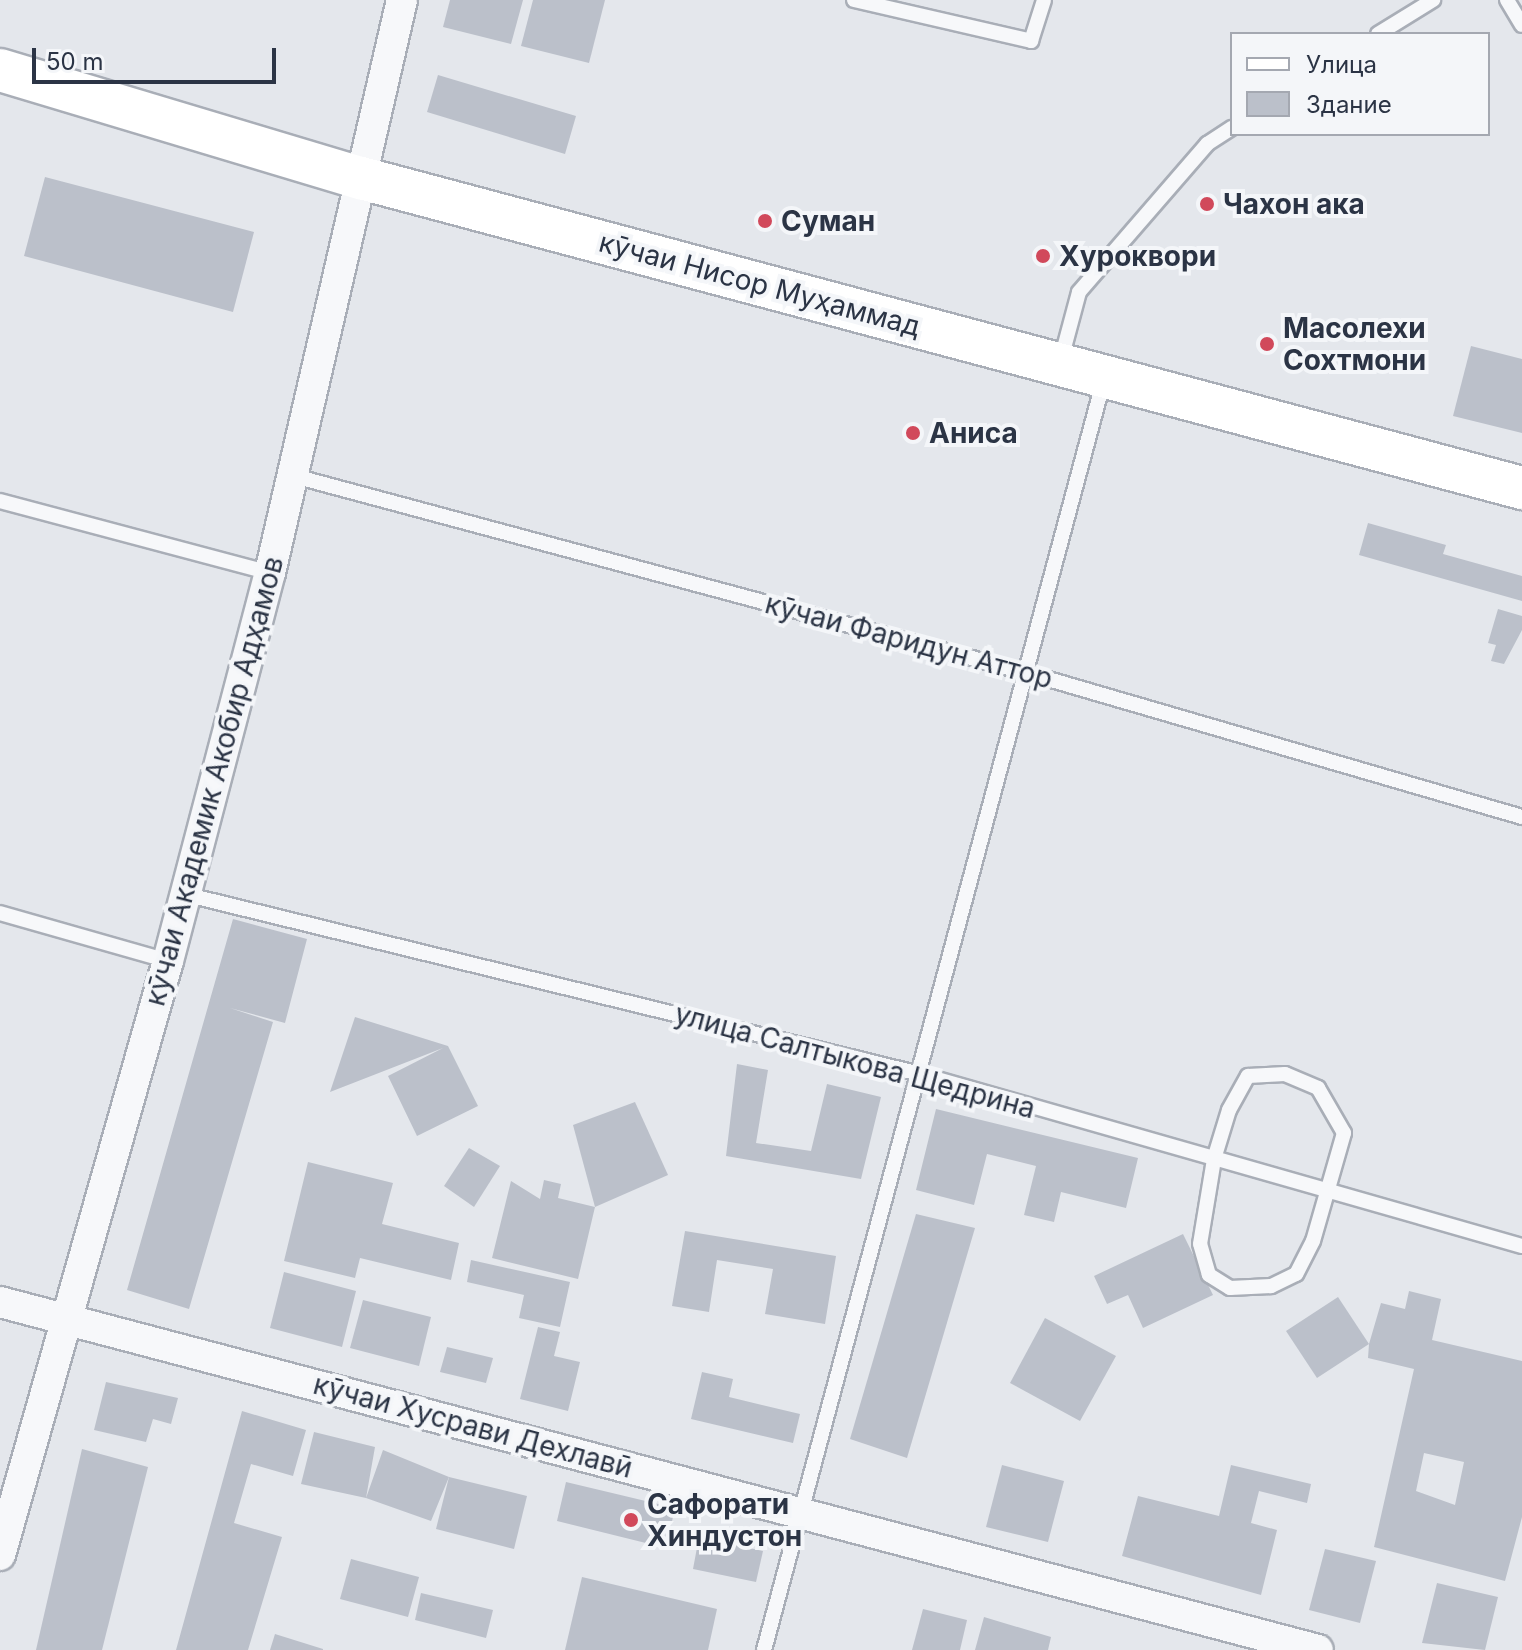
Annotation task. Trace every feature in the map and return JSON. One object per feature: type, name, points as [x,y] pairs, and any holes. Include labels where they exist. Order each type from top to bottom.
[{"type":"street","name":"кӯчаи Академик Акобир Адҳамов","points":[[0,1555],[63,1319],[168,961],[270,573],[402,0]]},
{"type":"street","name":"кӯчаи Нисор Муҳаммад","points":[[0,70],[361,178],[1522,488]]},
{"type":"street","name":"кӯчаи Хусрави Дехлавӣ","points":[[0,1302],[1318,1650]]},
{"type":"lane","points":[[854,0],[1031,41],[1044,0]]},
{"type":"lane","points":[[1381,32],[1433,0]]},
{"type":"lane","points":[[1507,0],[1522,25]]},
{"type":"lane","points":[[1060,364],[1079,292],[1207,144],[1230,129]]},
{"type":"lane","points":[[764,1650],[1105,375]]},
{"type":"lane","name":"кӯчаи Фаридун Аттор","points":[[294,476],[1024,672],[1522,817]]},
{"type":"lane","points":[[0,501],[270,573]]},
{"type":"lane","name":"улица Салтыкова Щедрина","points":[[184,894],[916,1073],[1522,1246]]},
{"type":"lane","points":[[0,913],[168,961]]},
{"type":"lane","points":[[1285,1074],[1318,1088],[1344,1133],[1328,1191],[1313,1241],[1296,1274],[1271,1286],[1230,1288],[1209,1275],[1200,1244],[1214,1159],[1229,1110],[1248,1076],[1285,1074]]},
{"type":"building","points":[[450,0],[523,0],[511,44],[443,27]]},
{"type":"building","points":[[533,0],[605,0],[589,63],[521,46]]},
{"type":"building","points":[[438,75],[576,116],[565,154],[427,112]]},
{"type":"building","points":[[45,177],[254,232],[233,312],[24,256]]},
{"type":"building","points":[[1471,346],[1522,359],[1522,433],[1453,416]]},
{"type":"building","points":[[1368,523],[1446,545],[1443,554],[1522,576],[1522,601],[1359,555]]},
{"type":"building","points":[[1498,609],[1522,616],[1522,630],[1504,664],[1491,661],[1496,645],[1488,643]]},
{"type":"building","points":[[233,919],[307,939],[285,1023],[230,1008],[273,1022],[189,1309],[127,1290]]},
{"type":"building","points":[[355,1017],[448,1046],[478,1106],[417,1136],[388,1076],[443,1048],[330,1092]]},
{"type":"building","points":[[737,1064],[768,1070],[756,1143],[811,1151],[827,1084],[881,1097],[861,1179],[726,1156]]},
{"type":"building","points":[[635,1102],[668,1175],[595,1207],[573,1125]]},
{"type":"building","points":[[936,1109],[1138,1158],[1126,1208],[1061,1192],[1054,1222],[1024,1215],[1036,1166],[987,1154],[974,1205],[916,1190]]},
{"type":"building","points":[[469,1148],[500,1166],[474,1207],[444,1186]]},
{"type":"building","points":[[308,1162],[393,1183],[382,1224],[459,1243],[451,1280],[360,1258],[355,1278],[284,1261]]},
{"type":"building","points":[[544,1180],[561,1184],[558,1198],[595,1207],[578,1279],[492,1258],[511,1181],[540,1199]]},
{"type":"building","points":[[916,1214],[975,1228],[907,1458],[850,1439]]},
{"type":"building","points":[[685,1231],[836,1256],[825,1324],[765,1314],[773,1269],[717,1260],[709,1312],[672,1306]]},
{"type":"building","points":[[1183,1234],[1213,1295],[1143,1328],[1128,1295],[1107,1304],[1094,1276]]},
{"type":"building","points":[[471,1260],[570,1282],[560,1327],[519,1318],[524,1295],[467,1282]]},
{"type":"building","points":[[284,1272],[356,1291],[342,1347],[270,1328]]},
{"type":"building","points":[[1409,1291],[1441,1299],[1432,1340],[1522,1361],[1522,1517],[1505,1581],[1374,1547],[1414,1369],[1368,1358],[1369,1344],[1381,1303],[1405,1309]],"holes":[[[1424,1453],[1464,1462],[1455,1505],[1416,1491]]]},
{"type":"building","points":[[1338,1297],[1369,1344],[1317,1378],[1286,1331]]},
{"type":"building","points":[[363,1300],[431,1317],[419,1366],[350,1348]]},
{"type":"building","points":[[1045,1318],[1116,1356],[1080,1421],[1010,1383]]},
{"type":"building","points":[[538,1327],[560,1332],[554,1356],[580,1362],[568,1411],[520,1399]]},
{"type":"building","points":[[447,1347],[493,1358],[486,1383],[440,1372]]},
{"type":"building","points":[[702,1372],[733,1379],[729,1397],[800,1414],[793,1443],[691,1419]]},
{"type":"building","points":[[106,1382],[178,1398],[171,1424],[153,1419],[146,1442],[94,1430]]},
{"type":"building","points":[[242,1411],[306,1430],[293,1476],[251,1464],[234,1523],[282,1537],[248,1650],[176,1650]]},
{"type":"building","points":[[314,1432],[375,1447],[366,1498],[301,1484]]},
{"type":"building","points":[[82,1449],[148,1467],[102,1650],[36,1650]]},
{"type":"building","points":[[383,1450],[449,1477],[431,1521],[366,1498]]},
{"type":"building","points":[[1002,1465],[1064,1481],[1048,1542],[986,1527]]},
{"type":"building","points":[[1231,1465],[1311,1484],[1307,1503],[1259,1491],[1251,1523],[1277,1530],[1261,1595],[1122,1556],[1138,1496],[1219,1516]]},
{"type":"building","points":[[449,1477],[527,1496],[514,1549],[436,1529]]},
{"type":"building","points":[[566,1482],[675,1508],[666,1548],[557,1521]]},
{"type":"building","points":[[699,1537],[763,1551],[756,1582],[693,1569]]},
{"type":"building","points":[[1325,1549],[1376,1561],[1360,1623],[1309,1610]]},
{"type":"building","points":[[351,1559],[419,1577],[408,1617],[340,1599]]},
{"type":"building","points":[[582,1577],[717,1609],[708,1650],[565,1650]]},
{"type":"building","points":[[1437,1583],[1498,1597],[1485,1650],[1422,1643]]},
{"type":"building","points":[[421,1593],[493,1610],[486,1638],[415,1620]]},
{"type":"building","points":[[923,1609],[967,1620],[960,1650],[912,1650]]},
{"type":"building","points":[[984,1617],[1051,1637],[1048,1650],[975,1650]]},
{"type":"building","points":[[275,1634],[323,1649],[323,1650],[270,1650]]},
{"type":"place","name":"Чахон ака","points":[[1207,204]]},
{"type":"place","name":"Суман","points":[[765,221]]},
{"type":"place","name":"Хуроквори","points":[[1043,256]]},
{"type":"place","name":"Масолехи Сохтмони","points":[[1267,344]]},
{"type":"place","name":"Аниса","points":[[913,433]]},
{"type":"place","name":"Сафорати Хиндустон","points":[[631,1520]]}]
